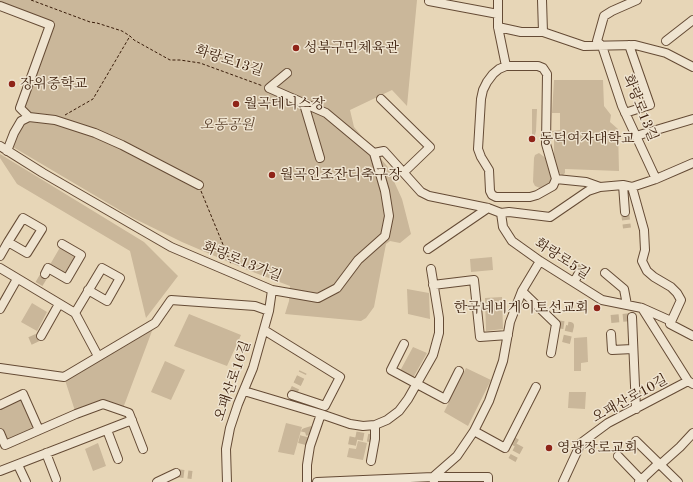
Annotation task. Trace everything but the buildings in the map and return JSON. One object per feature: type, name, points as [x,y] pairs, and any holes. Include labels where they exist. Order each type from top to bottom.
[{"type":"street","points":[[498,0],[498,14],[506,66]]},
{"type":"street","points":[[542,0],[543,32]]},
{"type":"street","name":"화랑로13길","points":[[637,0],[604,16],[597,41],[602,46],[625,113],[656,179]]},
{"type":"street","points":[[429,2],[498,14]]},
{"type":"street","points":[[0,6],[50,25],[20,108],[29,117],[55,120],[95,133],[122,145],[199,185]]},
{"type":"street","points":[[666,41],[693,20]]},
{"type":"street","points":[[500,27],[521,32],[543,32],[584,46],[635,44],[666,53],[693,67]]},
{"type":"street","points":[[625,113],[650,105],[629,45]]},
{"type":"street","points":[[506,66],[538,66],[543,68],[547,74],[546,144],[556,179],[553,186],[537,195],[530,197],[496,197],[492,195],[490,191],[489,170],[478,149],[481,99],[487,82],[499,69],[506,66]]},
{"type":"street","points":[[270,88],[287,73]]},
{"type":"street","name":"화랑로13길","points":[[270,88],[326,113],[374,153],[384,151],[422,192],[429,196],[488,208],[501,213],[509,212],[550,217],[588,191],[600,187],[623,185],[632,187]]},
{"type":"street","points":[[381,99],[430,146],[404,172]]},
{"type":"street","points":[[304,104],[320,158]]},
{"type":"street","name":"화랑로13가길","points":[[29,117],[21,121],[3,148],[43,173],[171,247],[272,290],[318,298],[337,288],[358,260],[385,236],[389,216],[385,191],[374,153]]},
{"type":"street","points":[[636,136],[693,119]]},
{"type":"street","points":[[671,321],[681,300],[671,287],[662,283],[647,271],[642,262],[645,250],[644,230],[632,187],[656,179],[693,163]]},
{"type":"street","points":[[556,179],[586,182],[600,187]]},
{"type":"street","points":[[586,182],[588,191]]},
{"type":"street","points":[[623,185],[625,212]]},
{"type":"street","points":[[428,249],[488,208]]},
{"type":"street","name":"화랑로5길","points":[[501,213],[502,227],[512,241],[540,261],[602,300],[642,308],[671,321],[670,324],[693,336]]},
{"type":"street","points":[[0,256],[8,242]]},
{"type":"street","points":[[45,274],[48,268],[67,279],[81,255],[62,244]]},
{"type":"street","points":[[434,480],[457,456],[474,431],[489,401],[503,361],[510,322],[522,291],[540,261]]},
{"type":"street","points":[[0,268],[37,287],[59,304],[75,313],[98,356]]},
{"type":"street","points":[[244,392],[350,424],[362,426],[375,425],[387,420],[399,411],[417,385],[432,355],[439,334],[440,318],[431,269]]},
{"type":"street","points":[[574,282],[579,273]]},
{"type":"street","name":"화랑로5길","points":[[605,273],[624,289],[627,305]]},
{"type":"street","points":[[0,309],[17,278]]},
{"type":"street","points":[[434,285],[474,280],[480,337],[508,335]]},
{"type":"street","points":[[75,313],[88,290]]},
{"type":"street","name":"오패산로16길","points":[[227,482],[226,449],[230,428],[253,368],[264,330],[272,290]]},
{"type":"street","points":[[522,291],[556,324],[551,352]]},
{"type":"street","points":[[0,368],[64,377],[155,324],[171,300],[255,306],[268,311]]},
{"type":"street","points":[[41,336],[59,304]]},
{"type":"street","points":[[642,308],[690,383]]},
{"type":"street","points":[[632,317],[636,409]]},
{"type":"street","points":[[264,330],[340,377],[325,406],[292,395]]},
{"type":"street","points":[[612,334],[612,350],[633,349]]},
{"type":"street","points":[[404,344],[391,370],[445,399],[459,371]]},
{"type":"street","name":"오패산로10길","points":[[563,482],[581,443],[608,423],[690,383]]},
{"type":"street","points":[[474,431],[505,448],[536,387]]},
{"type":"street","points":[[0,405],[23,394],[39,430]]},
{"type":"street","points":[[0,433],[5,445],[103,404],[129,413],[143,449]]},
{"type":"street","points":[[307,482],[307,465],[310,446],[321,414]]},
{"type":"street","points":[[0,471],[132,420]]},
{"type":"street","points":[[371,461],[375,439],[375,425]]},
{"type":"street","points":[[107,430],[118,459]]},
{"type":"street","points":[[618,456],[641,482],[659,464],[680,447],[693,433]]},
{"type":"street","points":[[636,441],[678,482]]},
{"type":"street","points":[[46,454],[56,479]]},
{"type":"street","points":[[18,465],[26,482]]},
{"type":"street","points":[[158,482],[176,473]]},
{"type":"street","points":[[317,482],[434,480],[488,477],[488,482]]},
{"type":"path","name":"화랑로13길","points":[[32,0],[90,22],[122,31],[134,40],[170,60],[200,63],[270,88]]},
{"type":"path","points":[[55,120],[93,99],[130,36]]},
{"type":"path","points":[[199,185],[236,274]]},
{"type":"green space","name":"오동공원","points":[[0,0],[417,0],[407,106],[392,90],[350,110],[354,127],[387,166],[402,199],[411,234],[400,243],[390,241],[386,244],[374,307],[366,318],[361,321],[285,314],[289,301],[290,286],[245,269],[182,242],[133,218],[13,147],[21,113],[52,24],[0,5]]},
{"type":"green space","points":[[554,80],[603,80],[604,106],[611,115],[610,122],[618,129],[619,171],[565,169],[565,173],[563,175],[559,173],[554,164],[554,136],[552,131],[560,130],[560,113],[552,113]]},
{"type":"green space","points":[[532,109],[537,109],[536,131],[532,138]]},
{"type":"green space","points":[[539,153],[547,159],[553,179],[552,182],[540,188],[535,186],[533,182],[534,158],[535,155]]},
{"type":"green space","points":[[0,154],[144,242],[178,276],[146,318],[130,251],[17,184],[0,158]]},
{"type":"green space","points":[[62,244],[81,255],[67,279],[48,268]]},
{"type":"green space","points":[[492,257],[493,270],[471,272],[470,259]]},
{"type":"green space","points":[[407,289],[429,293],[430,319],[408,314]]},
{"type":"green space","points":[[502,297],[503,329],[486,331],[485,298]]},
{"type":"green space","points":[[32,303],[47,312],[37,331],[21,322]]},
{"type":"green space","points":[[189,314],[241,335],[227,366],[174,346]]},
{"type":"green space","points":[[155,323],[122,411],[103,404],[76,414],[64,377]]},
{"type":"green space","points":[[587,337],[588,362],[581,363],[581,371],[574,371],[574,338]]},
{"type":"green space","points":[[413,347],[427,353],[413,378],[400,371]]},
{"type":"green space","points":[[165,361],[185,370],[171,400],[151,392]]},
{"type":"green space","points":[[466,368],[491,380],[468,426],[444,412]]},
{"type":"green space","points":[[569,392],[586,392],[585,409],[568,408]]},
{"type":"green space","points":[[23,394],[39,430],[5,445],[0,433],[0,405]]},
{"type":"green space","points":[[286,423],[302,427],[294,455],[278,452]]},
{"type":"green space","points":[[358,441],[367,443],[363,460],[347,457],[349,448],[356,449]]},
{"type":"green space","points":[[98,443],[106,466],[93,471],[85,449]]},
{"type":"tunnel","points":[[625,212],[627,228]]},
{"type":"tunnel","points":[[579,273],[583,264]]},
{"type":"tunnel","points":[[39,284],[45,274]]},
{"type":"tunnel","points":[[611,319],[632,317]]},
{"type":"tunnel","points":[[556,324],[570,326],[566,343]]},
{"type":"tunnel","points":[[30,341],[41,336]]},
{"type":"tunnel","points":[[292,395],[303,372]]},
{"type":"tunnel","points":[[302,444],[305,432],[315,429]]},
{"type":"tunnel","points":[[352,445],[354,435],[375,439]]},
{"type":"tunnel","points":[[510,439],[520,445],[512,460]]},
{"type":"tunnel","points":[[176,473],[192,475]]},
{"type":"place","name":"성북구민체육관","points":[[296,48]]},
{"type":"place","name":"장위중학교","points":[[12,84]]},
{"type":"place","name":"월곡테니스장","points":[[236,104]]},
{"type":"place","name":"동덕여자대학교","points":[[532,139]]},
{"type":"place","name":"월곡인조잔디축구장","points":[[272,175]]},
{"type":"place","name":"한국네비게이토선교회","points":[[597,308]]},
{"type":"place","name":"영광장로교회","points":[[549,448]]}]
